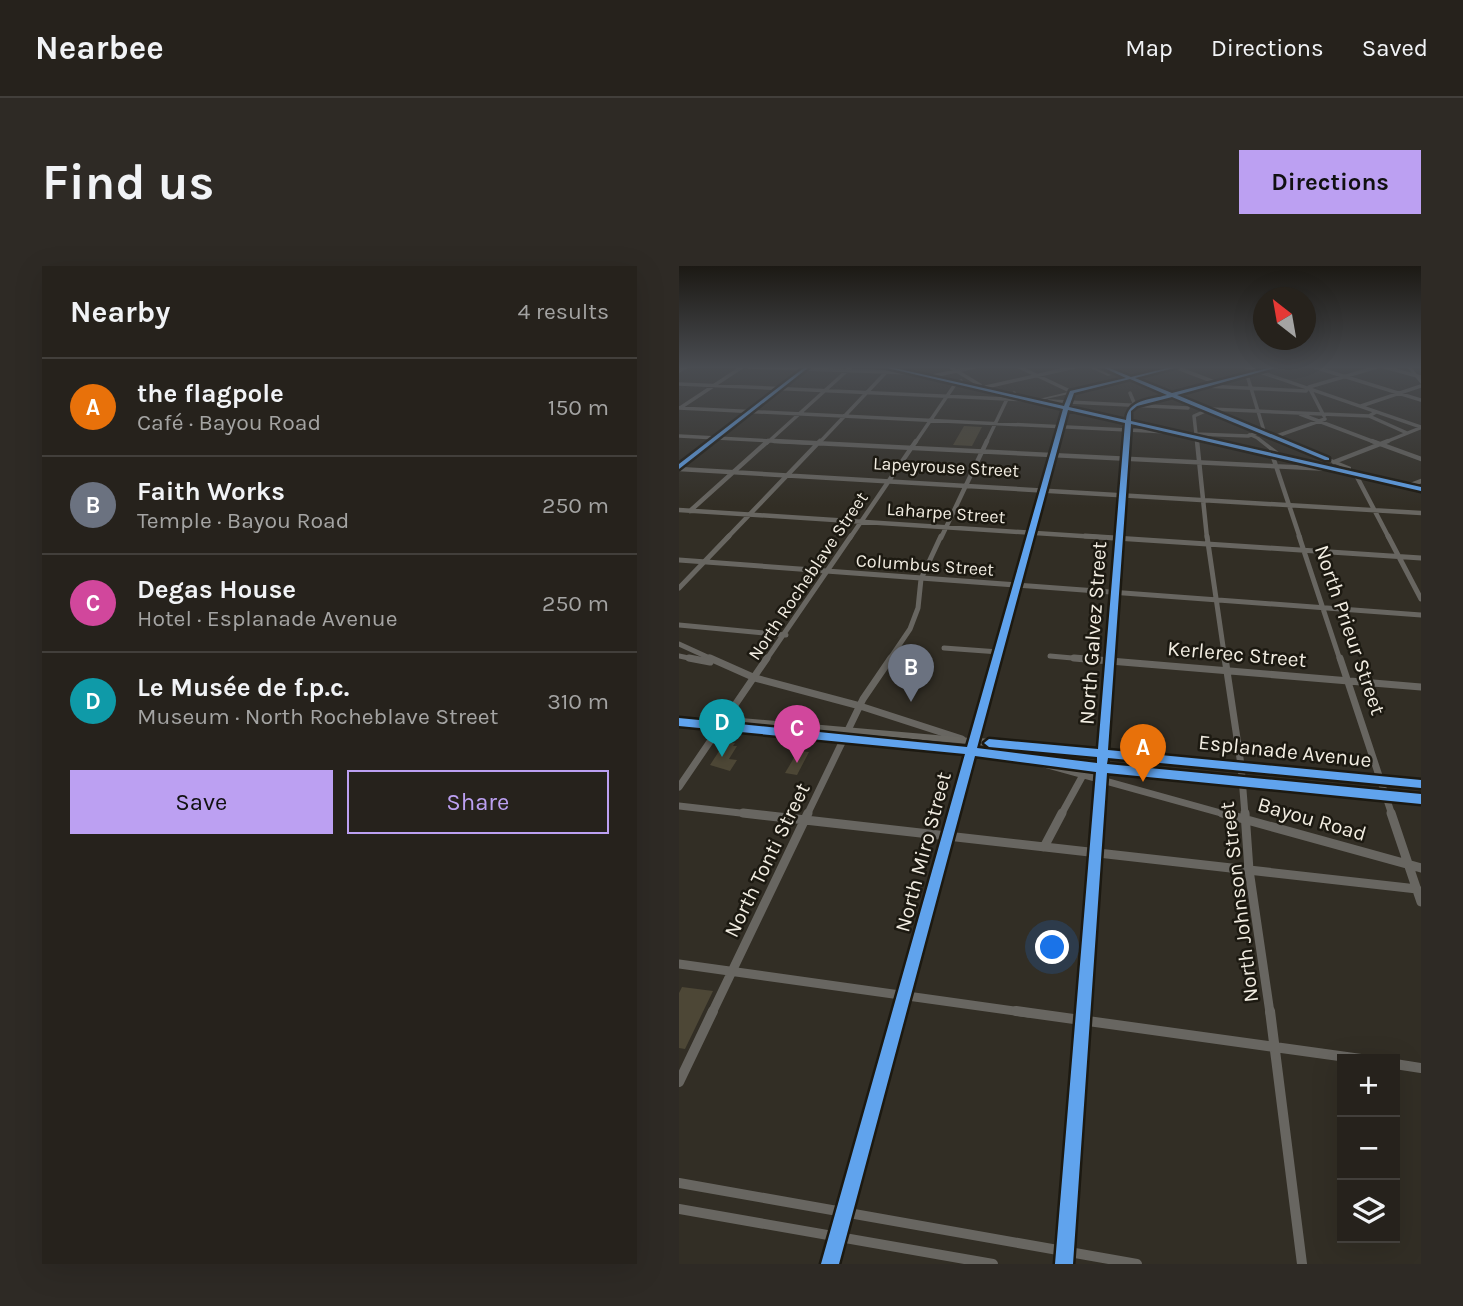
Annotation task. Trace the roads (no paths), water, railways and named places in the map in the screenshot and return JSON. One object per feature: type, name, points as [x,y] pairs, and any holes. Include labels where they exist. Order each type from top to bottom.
[{"type":"main road","points":[[679,459],[738,414]]},
{"type":"main road","points":[[679,468],[748,414]]},
{"type":"street","points":[[788,414],[1061,426],[1128,424],[1196,433],[1307,463],[1333,465]]},
{"type":"street","points":[[690,511],[798,414]]},
{"type":"street","points":[[679,588],[846,414]]},
{"type":"street","name":"North Rocheblave Street","points":[[679,787],[936,414]]},
{"type":"street","name":"North Tonti Street","points":[[679,1082],[860,706],[910,629],[918,608],[921,579],[1000,414]]},
{"type":"street","name":"North Miro Street","points":[[829,1264],[1065,414]]},
{"type":"street","points":[[1100,414],[1128,424],[1168,432],[1252,435],[1264,431],[1258,414]]},
{"type":"street","name":"North Galvez Street","points":[[1065,1257],[1129,414]]},
{"type":"street","name":"North Johnson Street","points":[[1196,414],[1194,416],[1206,500],[1208,544],[1241,765],[1249,870],[1275,1047],[1302,1264]]},
{"type":"street","points":[[1202,414],[1267,443],[1272,453]]},
{"type":"street","points":[[1218,414],[1356,475],[1408,486],[1420,485]]},
{"type":"street","points":[[1299,414],[1421,459]]},
{"type":"street","points":[[1306,414],[1369,416],[1407,433]]},
{"type":"street","points":[[1369,416],[1373,414]]},
{"type":"street","points":[[1381,414],[1421,427]]},
{"type":"street","points":[[1274,437],[1324,416]]},
{"type":"street","points":[[1324,416],[1329,426]]},
{"type":"street","points":[[679,436],[1276,468],[1333,465],[1421,427]]},
{"type":"street","points":[[1272,453],[1420,485]]},
{"type":"street","name":"North Prieur Street","points":[[1272,453],[1421,902]]},
{"type":"street","name":"Lapeyrouse Street","points":[[679,468],[1421,513]]},
{"type":"street","points":[[1356,475],[1421,599]]},
{"type":"street","name":"Laharpe Street","points":[[679,510],[1421,558]]},
{"type":"street","name":"Columbus Street","points":[[679,561],[1421,615]]},
{"type":"street","points":[[679,625],[786,635]]},
{"type":"street","points":[[679,644],[755,678],[860,706],[972,745]]},
{"type":"street","points":[[944,648],[999,652]]},
{"type":"street","points":[[679,656],[715,662]]},
{"type":"street","name":"Kerlerec Street","points":[[1050,656],[1421,687]]},
{"type":"street","name":"Esplanade Avenue","points":[[679,715],[724,723]]},
{"type":"street","name":"Esplanade Avenue","points":[[679,722],[724,723],[972,745],[1103,752],[1421,784]]},
{"type":"street","name":"Esplanade Avenue","points":[[972,745],[1032,761],[1421,799]]},
{"type":"street","name":"Bayou Road","points":[[1032,761],[1421,868]]},
{"type":"street","points":[[1044,847],[1083,775]]},
{"type":"street","points":[[679,806],[1417,889]]},
{"type":"street","points":[[679,964],[1337,1056]]},
{"type":"street","points":[[1400,1065],[1421,1068]]},
{"type":"street","points":[[679,1183],[1065,1257],[1136,1264]]},
{"type":"street","points":[[679,1209],[993,1264]]},
{"type":"place","name":"Faith Works","points":[[911,702]]},
{"type":"place","name":"Le Musée de f.p.c.","points":[[722,757]]},
{"type":"place","name":"Degas House","points":[[797,763]]},
{"type":"place","name":"the flagpole","points":[[1143,782]]}]
